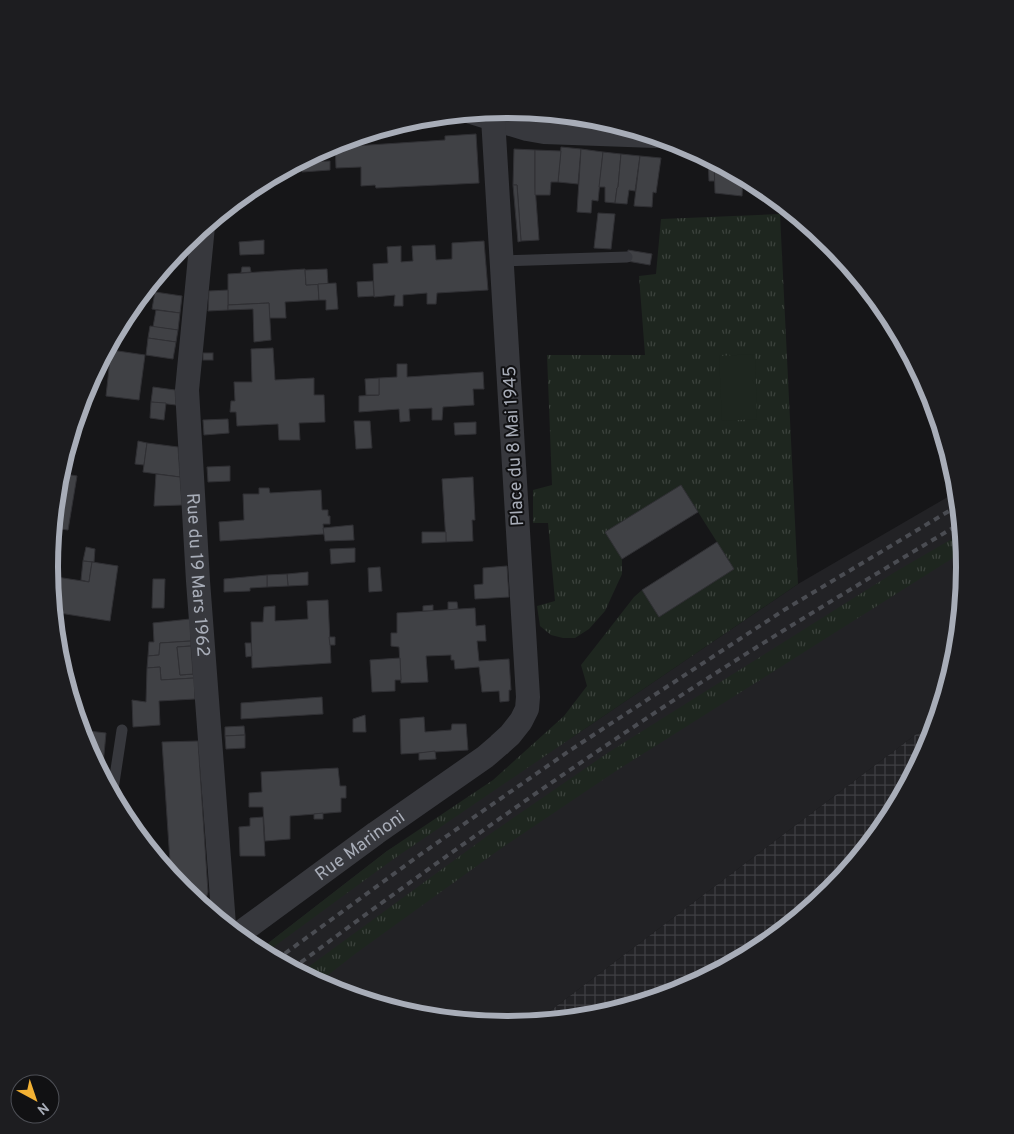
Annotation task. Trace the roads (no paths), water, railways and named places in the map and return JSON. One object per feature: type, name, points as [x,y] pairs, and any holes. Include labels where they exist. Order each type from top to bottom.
[{"type":"street","name":"Place du 8 Mai 1945","points":[[482,118],[501,261],[528,697],[527,708],[521,721],[510,735],[484,757]]},
{"type":"street","points":[[492,118],[544,132],[630,135]]},
{"type":"street","name":"Rue du 19 Mars 1962","points":[[202,237],[187,390],[198,581],[223,916]]},
{"type":"street","name":"Rue Marinoni","points":[[243,931],[376,833],[484,757]]},
{"type":"lane","points":[[501,261],[627,257]]},
{"type":"lane","points":[[114,784],[122,730]]},
{"type":"railway","points":[[282,956],[421,854],[569,751],[784,610],[953,509]]},
{"type":"railway","points":[[298,965],[477,835],[701,682],[955,527]]}]
